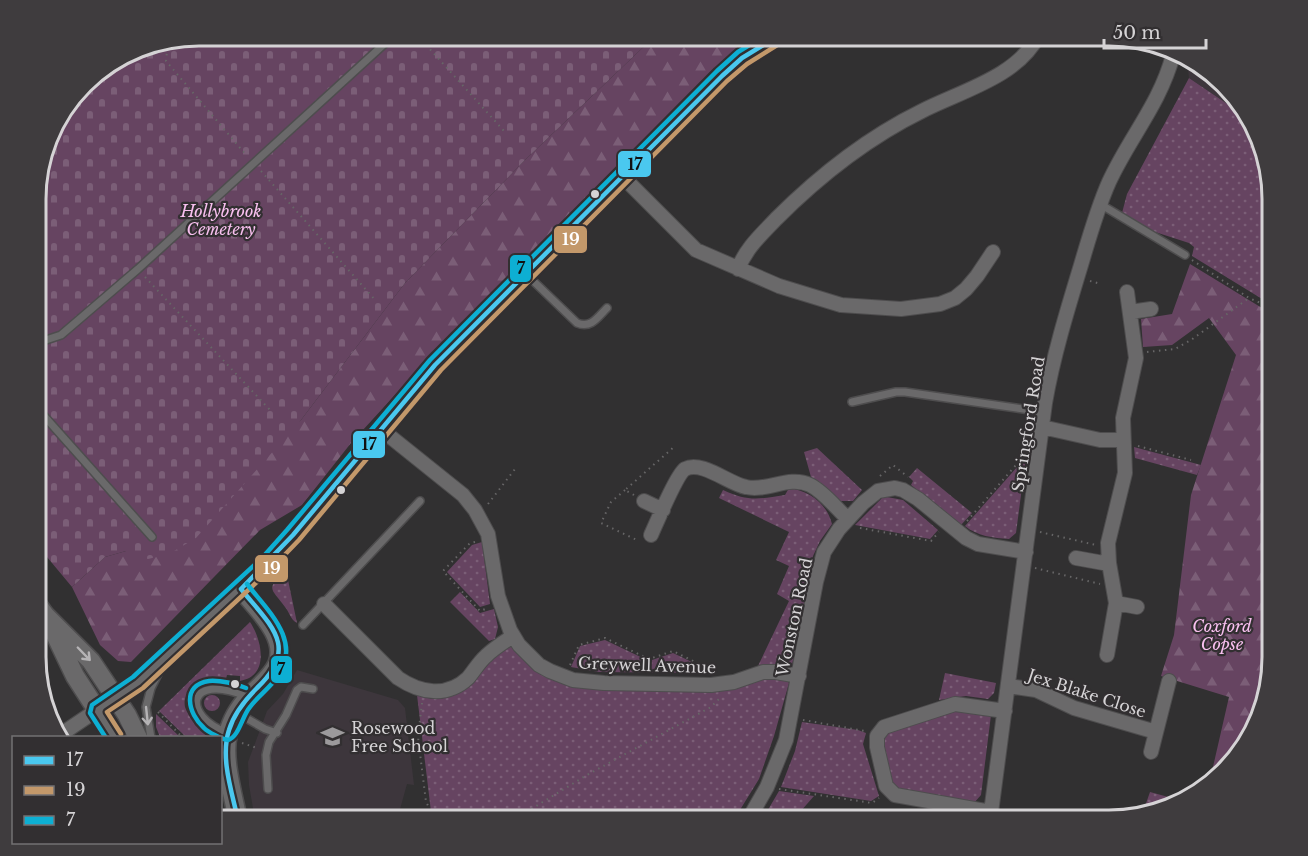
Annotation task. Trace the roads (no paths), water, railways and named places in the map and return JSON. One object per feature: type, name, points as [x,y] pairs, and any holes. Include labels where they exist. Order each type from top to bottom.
[{"type":"street","points":[[66,731],[116,699],[241,589],[293,535],[435,364],[722,76],[742,58],[760,47]]},
{"type":"street","points":[[738,269],[752,244],[813,183],[838,163],[920,111],[1012,67],[1031,47]]},
{"type":"street","name":"Springford Road","points":[[992,809],[1044,412],[1053,362],[1072,293],[1101,204],[1118,164],[1159,95],[1171,60]]},
{"type":"street","points":[[622,176],[696,250],[738,269],[827,302],[858,307],[901,309],[940,304],[955,298],[977,276],[993,252]]},
{"type":"street","points":[[1107,655],[1116,603],[1108,548],[1125,473],[1123,418],[1135,353],[1127,292]]},
{"type":"street","points":[[1130,312],[1151,309]]},
{"type":"street","points":[[1042,427],[1100,440],[1123,441]]},
{"type":"street","name":"Greywell Avenue","points":[[382,430],[462,495],[478,515],[489,538],[500,604],[513,636],[539,664],[564,677],[604,683],[711,685],[731,682],[764,672],[799,676]]},
{"type":"street","points":[[651,535],[682,472],[698,467],[746,487],[762,488],[794,481],[801,482],[815,489],[845,522]]},
{"type":"street","name":"Wonston Road","points":[[754,809],[767,787],[786,740],[819,568],[831,540],[872,494],[886,488],[907,492],[952,528],[978,544],[1025,558]]},
{"type":"street","points":[[644,501],[663,510]]},
{"type":"street","points":[[1076,558],[1109,564]]},
{"type":"street","points":[[236,810],[227,760],[228,733],[237,713],[248,697],[264,683],[277,666],[279,647],[271,626],[241,589]]},
{"type":"street","points":[[1116,603],[1137,607]]},
{"type":"street","points":[[324,604],[398,678],[425,691],[446,690],[461,683],[486,656],[513,636]]},
{"type":"street","points":[[47,615],[91,661],[137,736]]},
{"type":"street","points":[[47,621],[75,676],[114,736]]},
{"type":"street","name":"Jex Blake Close","points":[[1150,752],[1169,681]]},
{"type":"street","name":"Jex Blake Close","points":[[1008,686],[1036,690],[1074,708],[1156,732]]},
{"type":"street","points":[[960,809],[895,795],[886,786],[876,741],[880,731],[889,724],[946,705],[964,704],[1005,711]]},
{"type":"lane","points":[[47,340],[61,335],[138,269],[381,47]]},
{"type":"lane","points":[[1101,204],[1185,255]]},
{"type":"lane","points":[[525,273],[584,326],[590,325],[607,308]]},
{"type":"lane","points":[[852,402],[905,392],[1044,412]]},
{"type":"lane","points":[[47,419],[152,537]]},
{"type":"lane","points":[[303,625],[420,501]]},
{"type":"lane","points":[[151,736],[147,720],[147,699],[167,656]]},
{"type":"lane","points":[[268,789],[266,755],[269,742],[277,733],[297,690],[302,687],[313,689]]},
{"type":"lane","points":[[228,733],[209,723],[200,712],[197,706],[198,696],[208,688],[219,688],[248,697]]},
{"type":"lane","points":[[237,713],[277,733]]},
{"type":"place","name":"Rosewood Free School","points":[[333,737]]},
{"type":"park label","name":"Hollybrook Cemetery","points":[[221,220]]},
{"type":"park label","name":"Coxford Copse","points":[[1222,635]]}]
